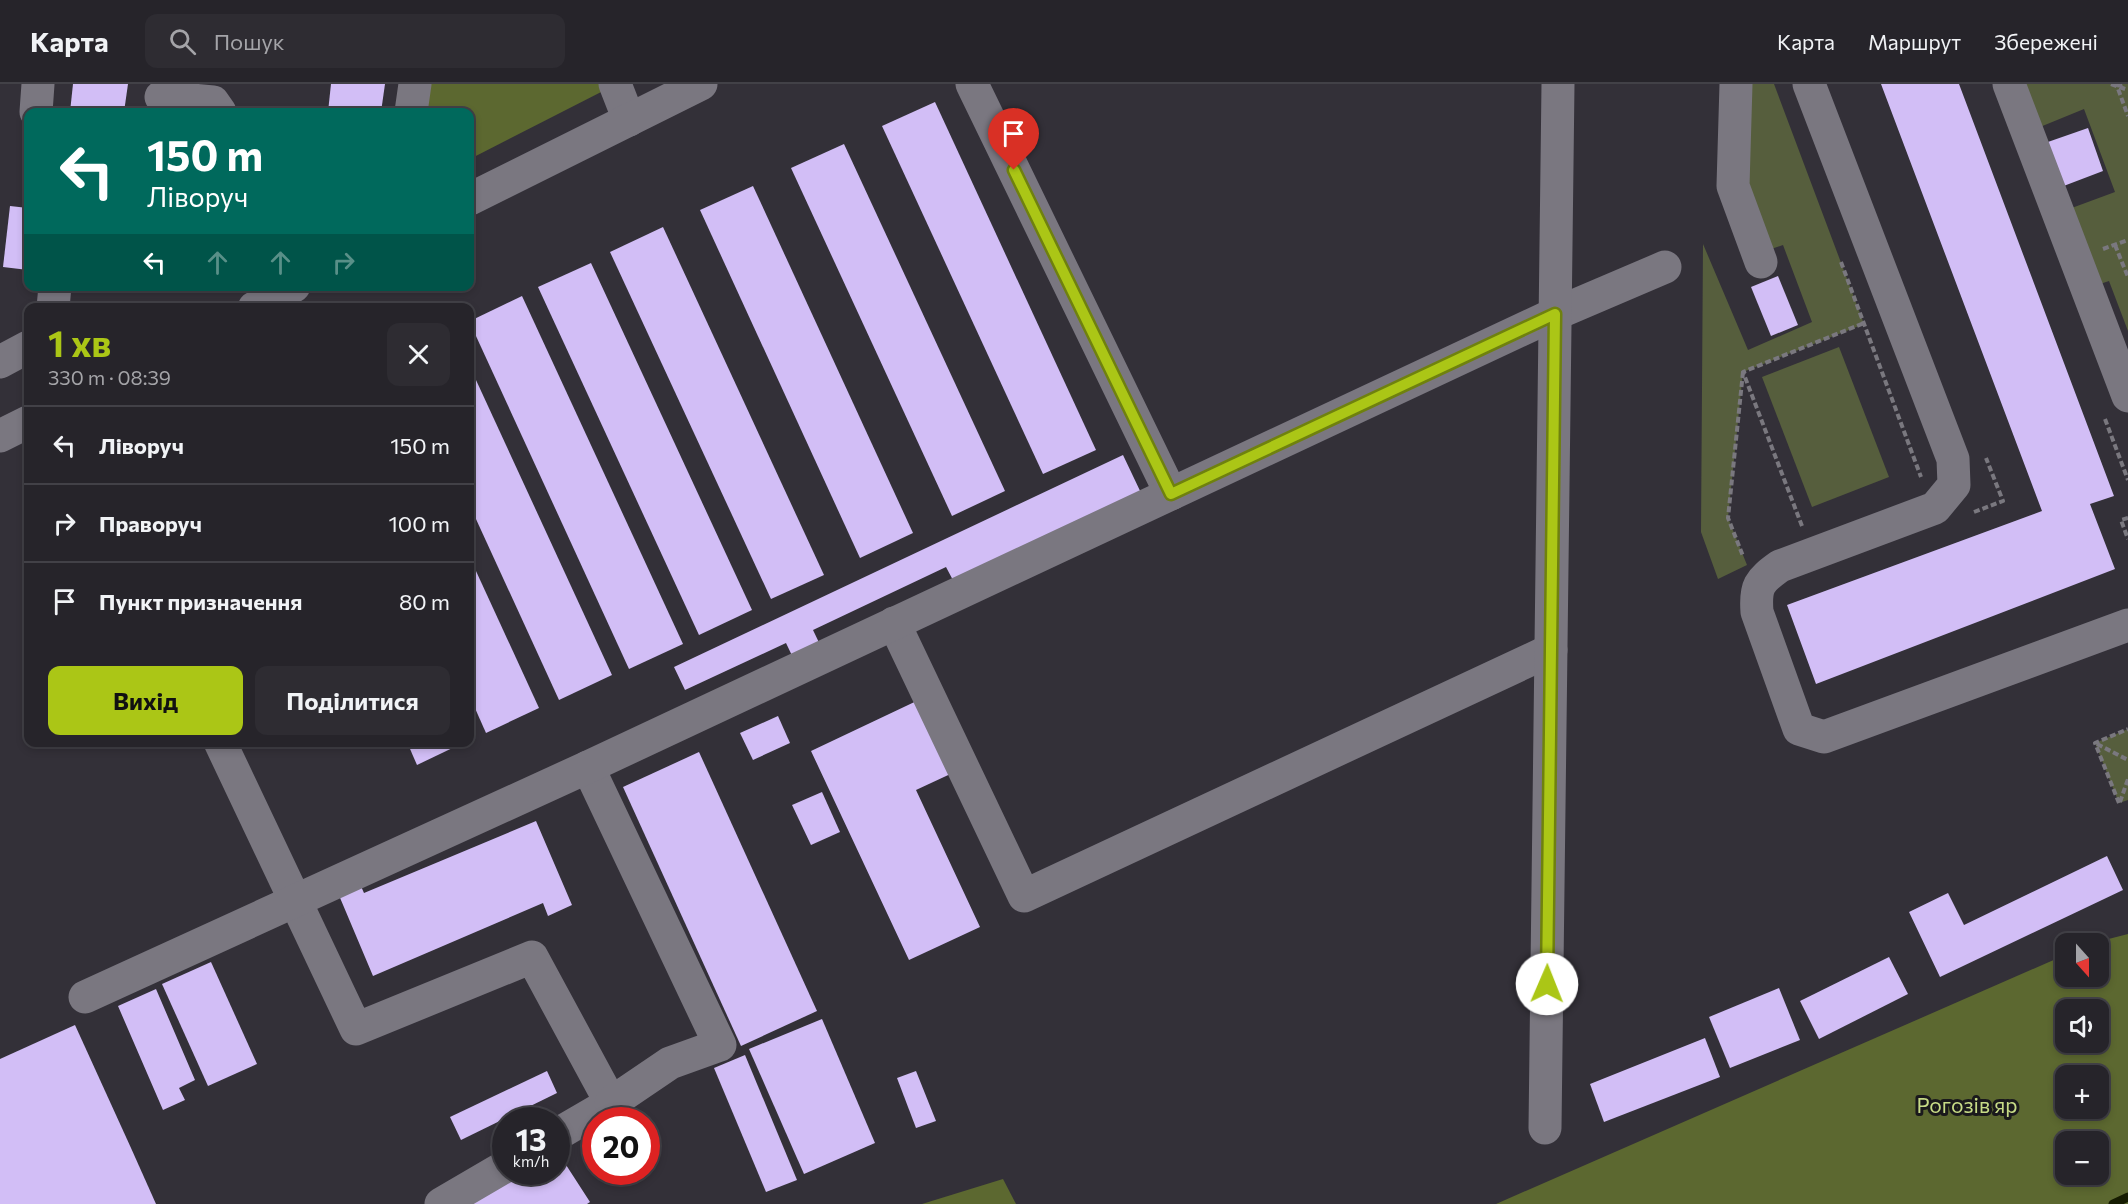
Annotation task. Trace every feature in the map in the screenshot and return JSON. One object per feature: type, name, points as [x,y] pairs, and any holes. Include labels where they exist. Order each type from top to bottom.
[{"type":"street","points":[[36,108],[38,84]]},
{"type":"street","points":[[412,108],[415,84]]},
{"type":"street","points":[[615,84],[629,120]]},
{"type":"street","points":[[474,197],[701,84]]},
{"type":"street","points":[[972,84],[1171,494]]},
{"type":"street","points":[[1545,1128],[1558,84]]},
{"type":"street","points":[[1736,84],[1733,186],[1761,262]]},
{"type":"street","points":[[1809,84],[1953,459],[1954,485],[1932,509],[1780,566],[1763,578],[1756,594],[1757,612],[1799,729],[1824,736],[2128,625]]},
{"type":"street","points":[[2009,84],[2128,396]]},
{"type":"street","points":[[161,97],[213,102],[217,108]]},
{"type":"street","points":[[85,997],[588,767],[1555,314],[1665,267]]},
{"type":"street","points":[[263,303],[285,291]]},
{"type":"street","points":[[0,362],[24,349]]},
{"type":"street","points":[[0,436],[24,424]]},
{"type":"street","points":[[894,624],[1024,896],[1551,650]]},
{"type":"street","points":[[222,747],[356,1029],[532,957],[611,1103]]},
{"type":"street","points":[[570,1128],[670,1063],[720,1045],[588,767]]},
{"type":"street","points":[[441,1204],[492,1174]]},
{"type":"path","points":[[2111,84],[2128,90]]},
{"type":"path","points":[[2116,86],[2122,84]]},
{"type":"path","points":[[2116,86],[2128,113]]},
{"type":"path","points":[[2128,240],[2115,244],[2128,277]]},
{"type":"path","points":[[1839,258],[1932,509]]},
{"type":"path","points":[[1743,372],[1896,311]]},
{"type":"path","points":[[1743,372],[1804,531]]},
{"type":"path","points":[[1743,372],[1728,518],[1747,565]]},
{"type":"path","points":[[2128,518],[2121,520],[2128,539]]},
{"type":"path","points":[[2095,743],[2128,729]]},
{"type":"path","points":[[2095,743],[2128,760]]},
{"type":"path","points":[[2095,743],[2120,803]]},
{"type":"path","points":[[2120,803],[2128,779]]},
{"type":"path","points":[[2120,803],[2128,800]]},
{"type":"green space","points":[[428,84],[604,84],[607,89],[474,157],[474,108],[425,108]]},
{"type":"green space","points":[[1746,84],[1774,84],[1864,324],[1743,372],[1728,518],[1747,565],[1718,579],[1701,532],[1703,244],[1748,350],[1812,322],[1783,245],[1771,249],[1743,183]]},
{"type":"green space","points":[[2023,84],[2128,84],[2128,331],[2109,281],[2097,285],[2069,209],[2115,192],[2084,109],[2040,127]]},
{"type":"green space","points":[[1839,347],[1889,477],[1812,507],[1762,377]]},
{"type":"green space","points":[[2128,729],[2128,800],[2119,803],[2095,743]]},
{"type":"green space","name":"Рогозів яр","points":[[2128,934],[2128,1204],[1496,1204],[2055,959],[2055,987],[2109,987],[2109,939]]},
{"type":"green space","points":[[1003,1179],[1016,1204],[922,1204]]},
{"type":"building","points":[[73,84],[128,84],[125,108],[70,108]]},
{"type":"building","points":[[331,84],[385,84],[382,108],[328,108]]},
{"type":"building","points":[[1881,84],[1959,84],[2114,496],[2090,504],[2115,569],[1816,684],[1787,605],[2042,511]]},
{"type":"building","points":[[935,102],[1096,450],[1043,474],[882,126]]},
{"type":"building","points":[[2088,128],[2103,171],[2061,187],[2045,143]]},
{"type":"building","points":[[844,144],[1005,491],[952,516],[791,168]]},
{"type":"building","points":[[753,186],[913,533],[860,558],[700,210]]},
{"type":"building","points":[[10,206],[24,208],[24,270],[3,267]]},
{"type":"building","points":[[663,227],[824,575],[771,599],[610,252]]},
{"type":"building","points":[[591,263],[752,610],[699,635],[538,287]]},
{"type":"building","points":[[1778,276],[1798,325],[1771,336],[1751,287]]},
{"type":"building","points":[[522,296],[683,644],[629,669],[474,332],[474,319]]},
{"type":"building","points":[[474,376],[612,675],[559,700],[474,515]]},
{"type":"building","points":[[1123,455],[1142,495],[955,584],[946,567],[813,630],[823,651],[796,664],[786,643],[685,690],[674,667]]},
{"type":"building","points":[[474,567],[539,708],[486,733],[474,706]]},
{"type":"building","points":[[925,697],[959,770],[916,790],[980,927],[909,960],[811,751]]},
{"type":"building","points":[[778,716],[790,743],[753,760],[740,733]]},
{"type":"building","points":[[409,747],[455,747],[417,765]]},
{"type":"building","points":[[699,752],[817,1011],[741,1046],[623,787]]},
{"type":"building","points":[[822,792],[840,832],[811,845],[792,805]]},
{"type":"building","points":[[536,821],[572,905],[548,916],[543,903],[373,976],[338,893],[360,884],[364,893]]},
{"type":"building","points":[[2107,856],[2123,890],[1940,977],[1909,912],[1948,893],[1964,925]]},
{"type":"building","points":[[1889,957],[1908,994],[1819,1039],[1800,1001]]},
{"type":"building","points":[[211,962],[257,1064],[208,1086],[162,984]]},
{"type":"building","points":[[1779,988],[1800,1040],[1730,1068],[1709,1017]]},
{"type":"building","points":[[156,989],[195,1080],[179,1088],[185,1100],[163,1110],[118,1006]]},
{"type":"building","points":[[822,1019],[875,1143],[804,1174],[749,1049]]},
{"type":"building","points":[[75,1025],[156,1204],[0,1204],[0,1059]]},
{"type":"building","points":[[1705,1038],[1720,1077],[1604,1122],[1590,1084]]},
{"type":"building","points":[[745,1055],[797,1180],[766,1192],[714,1068]]},
{"type":"building","points":[[547,1071],[557,1093],[528,1107],[492,1107],[492,1125],[461,1140],[450,1117]]},
{"type":"building","points":[[916,1071],[936,1121],[916,1128],[897,1078]]},
{"type":"building","points":[[570,1171],[590,1202],[587,1204],[467,1204],[497,1185],[570,1185]]},
{"type":"waterway","points":[[2113,1204],[2128,1197]]},
{"type":"route","points":[[1014,170],[1171,494],[1555,314],[1547,984]]}]
